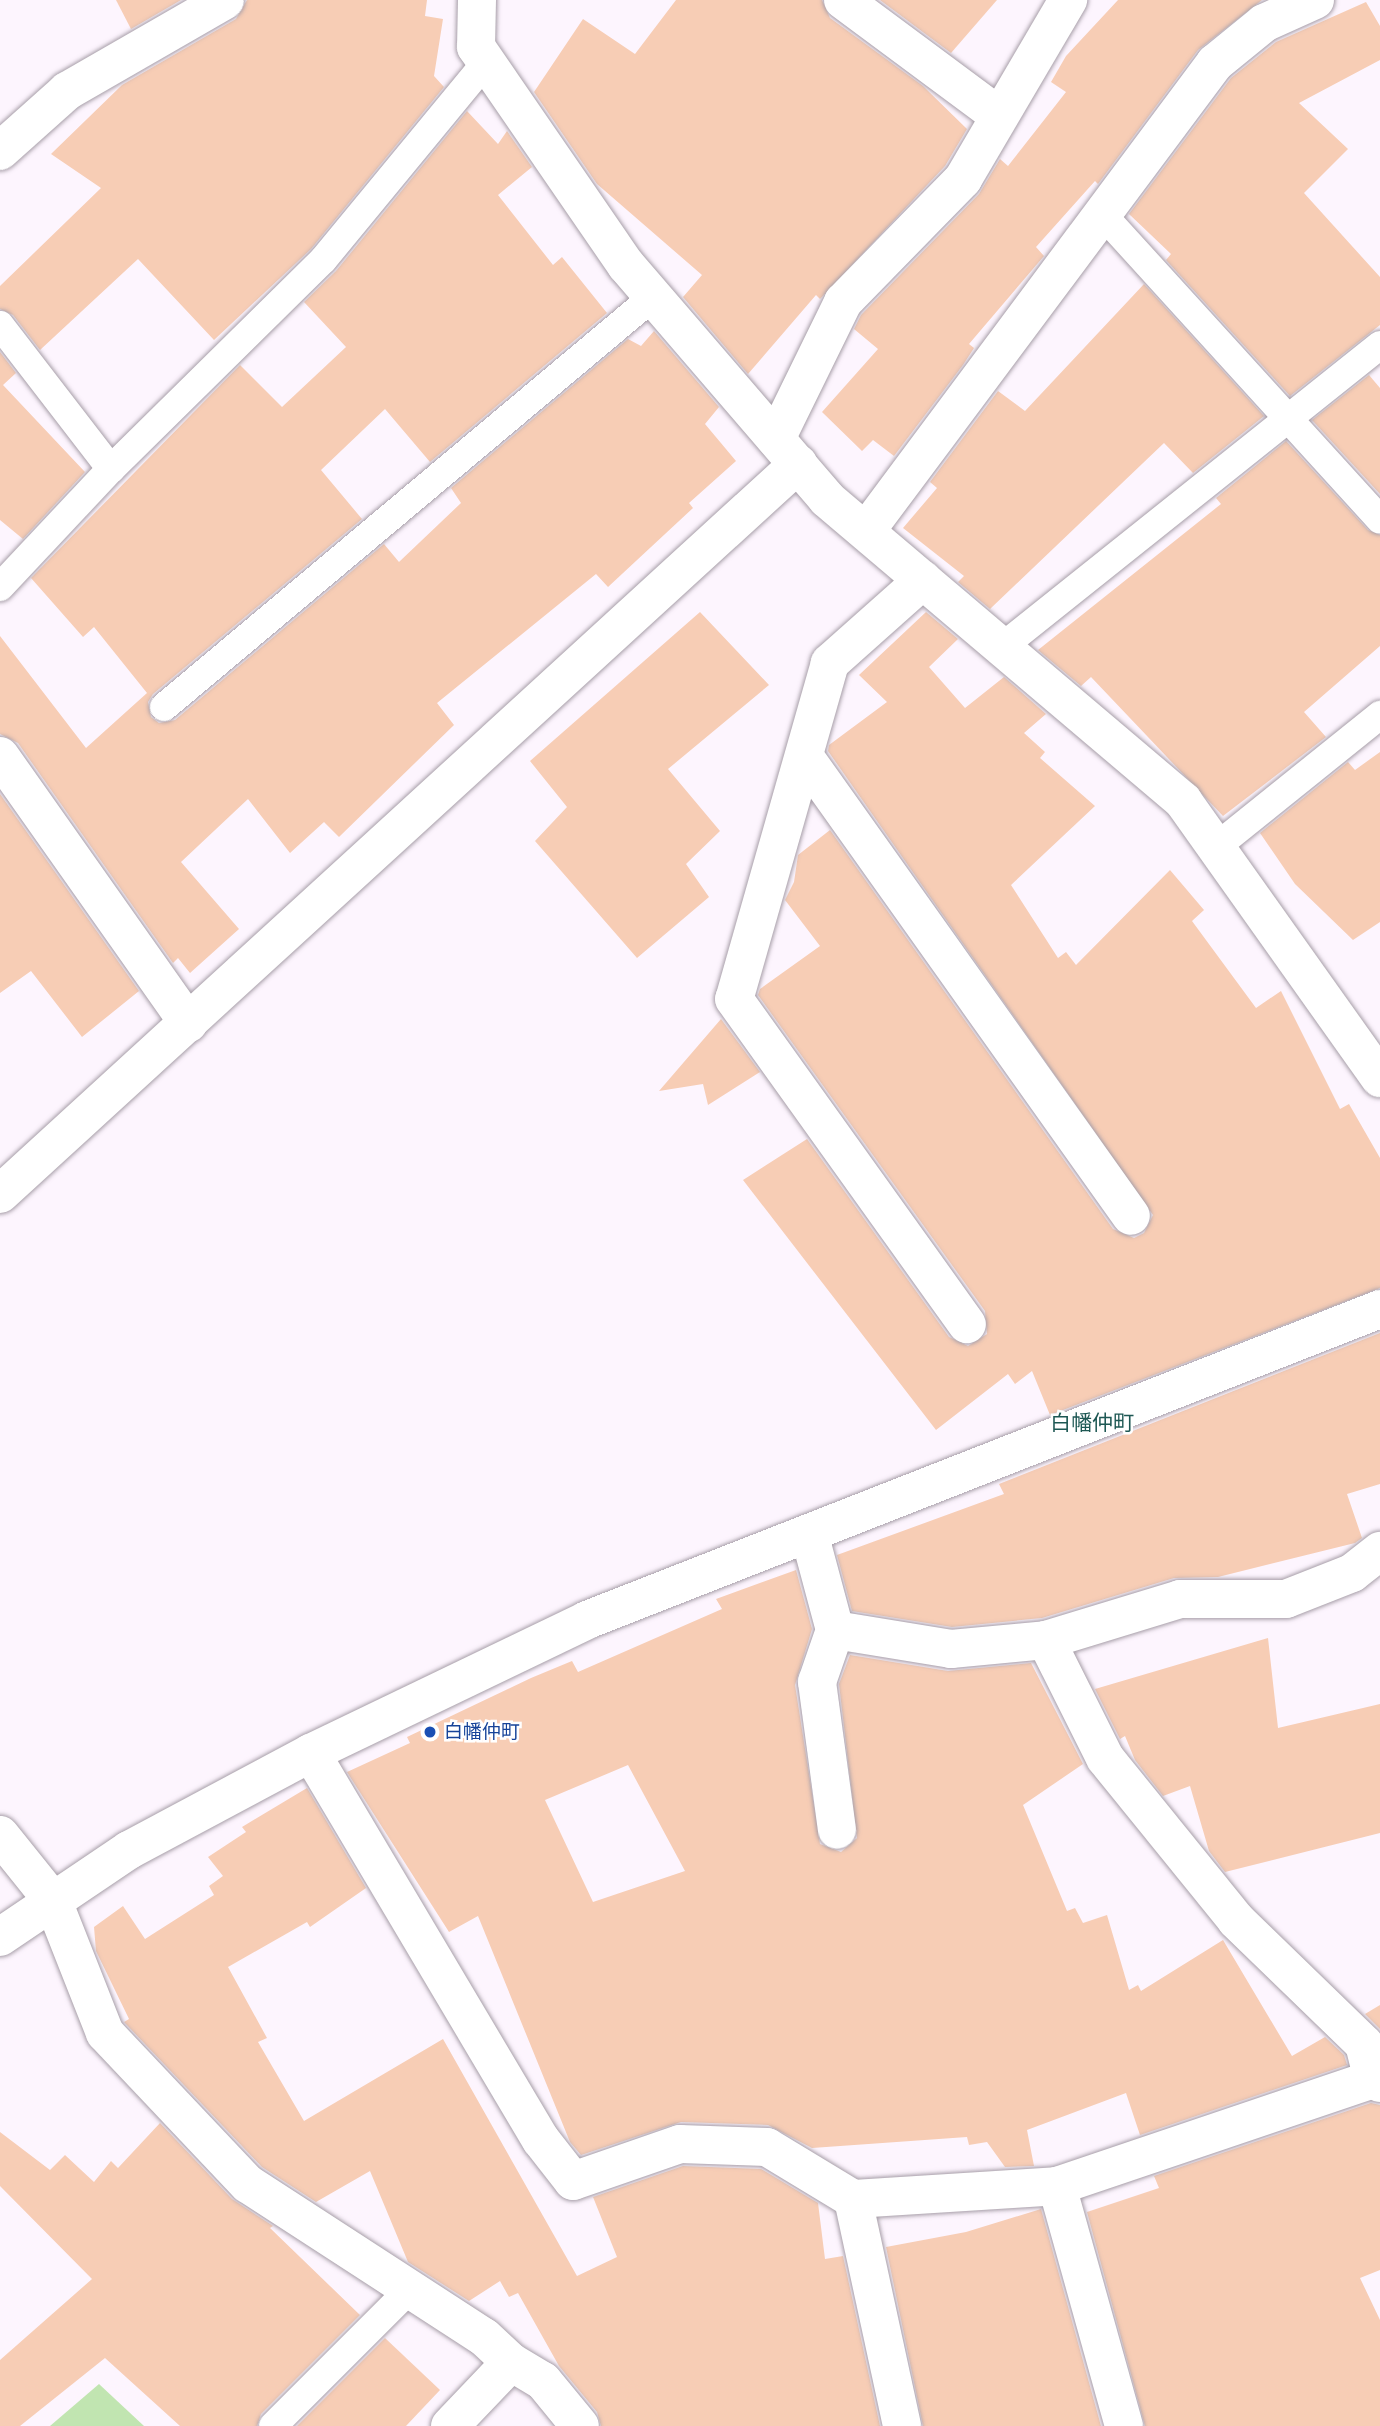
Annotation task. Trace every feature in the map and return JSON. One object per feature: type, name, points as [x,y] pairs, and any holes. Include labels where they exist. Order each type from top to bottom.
[{"type":"street","points":[[0,151],[67,91],[225,0]]},
{"type":"street","points":[[477,0],[475,47],[626,265],[827,499],[1182,801],[1375,1061]]},
{"type":"street","points":[[843,0],[998,115]]},
{"type":"street","points":[[0,1194],[188,1023],[787,451],[843,302],[963,179],[998,115],[1068,0]]},
{"type":"street","points":[[866,531],[1215,63],[1264,23],[1315,0]]},
{"type":"street","points":[[923,580],[831,663],[734,999],[967,1324]]},
{"type":"street","points":[[0,756],[188,1023]]},
{"type":"street","points":[[804,756],[1131,1216]]},
{"type":"street","points":[[0,1937],[129,1850],[311,1754],[587,1620],[1380,1310]]},
{"type":"street","points":[[809,1533],[835,1630],[817,1682],[836,1830]]},
{"type":"street","points":[[835,1630],[951,1649],[1046,1640],[1180,1599],[1286,1599],[1352,1573],[1380,1550]]},
{"type":"street","points":[[311,1754],[541,2140],[573,2181],[680,2144],[767,2147],[853,2199],[1057,2186],[1377,2081],[1364,2044],[1236,1920],[1105,1758],[1046,1640]]},
{"type":"street","points":[[0,1835],[53,1901],[105,2033],[248,2184],[484,2337],[511,2362],[543,2381],[580,2426]]},
{"type":"street","points":[[1057,2186],[1124,2426]]},
{"type":"street","points":[[853,2199],[902,2426]]},
{"type":"street","points":[[450,2426],[511,2362]]},
{"type":"lane","points":[[0,587],[111,469],[323,260],[486,62]]},
{"type":"lane","points":[[1102,214],[1380,519]]},
{"type":"lane","points":[[164,707],[654,296]]},
{"type":"lane","points":[[0,325],[111,469]]},
{"type":"lane","points":[[1002,647],[1380,345]]},
{"type":"lane","points":[[1216,847],[1380,715]]},
{"type":"lane","points":[[273,2426],[410,2289]]},
{"type":"green space","points":[[99,2384],[144,2426],[50,2426]]},
{"type":"building","points":[[116,0],[181,0],[131,29]]},
{"type":"building","points":[[247,0],[427,0],[425,16],[443,19],[434,76],[444,87],[311,249],[214,340],[138,259],[40,350],[13,315],[0,309],[0,286],[101,188],[51,154],[122,85],[236,19]]},
{"type":"building","points":[[676,0],[822,0],[830,18],[923,86],[967,129],[945,166],[820,299],[816,295],[748,374],[683,297],[702,275],[597,184],[534,92],[583,19],[635,54]]},
{"type":"building","points":[[880,0],[997,0],[951,53]]},
{"type":"building","points":[[1118,0],[1262,0],[1198,50],[1098,184],[1095,181],[1036,247],[1044,256],[969,344],[974,348],[963,365],[894,456],[873,440],[862,451],[822,412],[878,349],[854,329],[861,315],[979,194],[1000,159],[1008,166],[1066,92],[1051,82],[1066,56]]},
{"type":"building","points":[[1366,2],[1380,26],[1380,60],[1299,103],[1348,149],[1304,193],[1380,277],[1380,325],[1290,396],[1166,260],[1171,254],[1129,214],[1231,78],[1276,42]]},
{"type":"building","points":[[467,111],[498,144],[507,131],[532,167],[498,195],[553,265],[562,257],[607,313],[430,462],[385,409],[321,470],[362,519],[153,694],[148,702],[151,717],[159,723],[175,720],[384,544],[399,562],[461,503],[451,488],[628,339],[641,346],[654,331],[719,407],[705,424],[736,461],[689,503],[693,508],[608,587],[596,574],[437,703],[454,725],[339,837],[324,822],[290,853],[248,799],[181,862],[239,929],[190,973],[178,958],[173,963],[18,743],[0,734],[0,636],[86,748],[147,693],[94,627],[83,637],[31,578],[240,365],[282,407],[346,347],[304,302],[336,271]]},
{"type":"building","points":[[1144,284],[1264,416],[1193,473],[1164,443],[990,609],[958,582],[964,576],[903,528],[937,488],[930,482],[998,391],[1025,411]]},
{"type":"building","points":[[0,352],[16,373],[3,385],[85,472],[23,539],[0,520]]},
{"type":"building","points":[[1369,375],[1380,388],[1380,494],[1312,420]]},
{"type":"building","points":[[1286,441],[1368,530],[1380,535],[1380,646],[1304,712],[1326,737],[1223,816],[1091,677],[1081,686],[1038,650],[1221,504],[1216,498]]},
{"type":"building","points":[[700,612],[769,685],[668,769],[720,831],[686,864],[709,897],[637,958],[535,841],[567,807],[530,761]]},
{"type":"building","points":[[926,612],[958,639],[929,667],[965,708],[1004,677],[1046,714],[1024,733],[1045,752],[1040,758],[1095,806],[1011,885],[1058,958],[1066,952],[1076,965],[1170,870],[1204,910],[1192,921],[1256,1008],[1281,991],[1340,1109],[1349,1104],[1380,1158],[1380,1288],[1050,1415],[1032,1371],[1015,1384],[1008,1374],[936,1430],[743,1180],[807,1139],[949,1337],[968,1346],[987,1334],[985,1311],[758,995],[760,989],[820,946],[785,900],[794,882],[798,855],[830,830],[1113,1229],[1134,1238],[1144,1233],[1153,1215],[828,751],[829,745],[887,702],[859,675]]},
{"type":"building","points":[[1380,752],[1380,922],[1353,940],[1295,884],[1260,833],[1348,762],[1355,770]]},
{"type":"building","points":[[0,794],[139,991],[82,1037],[31,971],[0,993]]},
{"type":"building","points":[[721,1019],[760,1072],[708,1105],[703,1084],[659,1091]]},
{"type":"building","points":[[1380,1333],[1380,1484],[1347,1494],[1362,1538],[1355,1543],[1218,1577],[1174,1578],[1042,1618],[952,1627],[852,1611],[837,1555],[1004,1494],[999,1484]]},
{"type":"building","points":[[796,1570],[812,1629],[795,1685],[820,1844],[841,1852],[857,1838],[839,1684],[850,1655],[948,1671],[1031,1663],[1083,1764],[1023,1805],[1067,1911],[1075,1908],[1083,1923],[1107,1915],[1129,1990],[1138,1985],[1141,1991],[1223,1940],[1292,2056],[1325,2037],[1344,2055],[1347,2065],[1140,2135],[1126,2093],[1027,2130],[1034,2166],[1005,2167],[987,2142],[969,2145],[967,2137],[812,2148],[768,2125],[681,2122],[581,2155],[570,2142],[478,1916],[449,1932],[347,1772],[410,1743],[407,1737],[531,1678],[572,1661],[578,1672],[722,1609],[716,1599]],"holes":[[[628,1765],[685,1871],[593,1902],[545,1800]]]},
{"type":"building","points":[[1268,1638],[1278,1728],[1380,1704],[1380,1833],[1225,1872],[1209,1851],[1190,1786],[1163,1796],[1135,1760],[1125,1736],[1120,1739],[1095,1689]]},
{"type":"building","points":[[307,1788],[366,1888],[310,1927],[307,1922],[228,1967],[267,2038],[258,2042],[304,2121],[443,2039],[577,2276],[617,2257],[593,2197],[683,2166],[761,2169],[818,2203],[825,2259],[843,2256],[880,2426],[601,2426],[597,2412],[559,2366],[518,2293],[509,2297],[500,2281],[469,2301],[408,2262],[370,2171],[316,2202],[262,2167],[124,2022],[129,2019],[96,1951],[94,1927],[123,1906],[145,1939],[214,1895],[209,1886],[223,1876],[208,1857],[246,1832],[242,1827]]},
{"type":"building","points":[[1380,2005],[1380,2029],[1365,2014]]},
{"type":"building","points":[[1371,2103],[1380,2105],[1380,2270],[1360,2278],[1380,2320],[1380,2426],[1145,2426],[1087,2212],[1159,2188],[1154,2176]]},
{"type":"building","points":[[160,2123],[232,2199],[273,2226],[270,2228],[360,2315],[261,2414],[257,2426],[180,2426],[105,2358],[20,2426],[0,2426],[0,2360],[92,2279],[0,2186],[0,2132],[50,2170],[65,2155],[94,2182],[111,2161],[118,2168]]},
{"type":"building","points":[[1041,2209],[1101,2426],[923,2426],[886,2247],[966,2232]]},
{"type":"building","points":[[385,2338],[440,2390],[406,2426],[297,2426]]},
{"type":"place","name":"白幡仲町","points":[[430,1732]]},
{"type":"district","name":"白幡仲町","points":[[1092,1423]]}]
